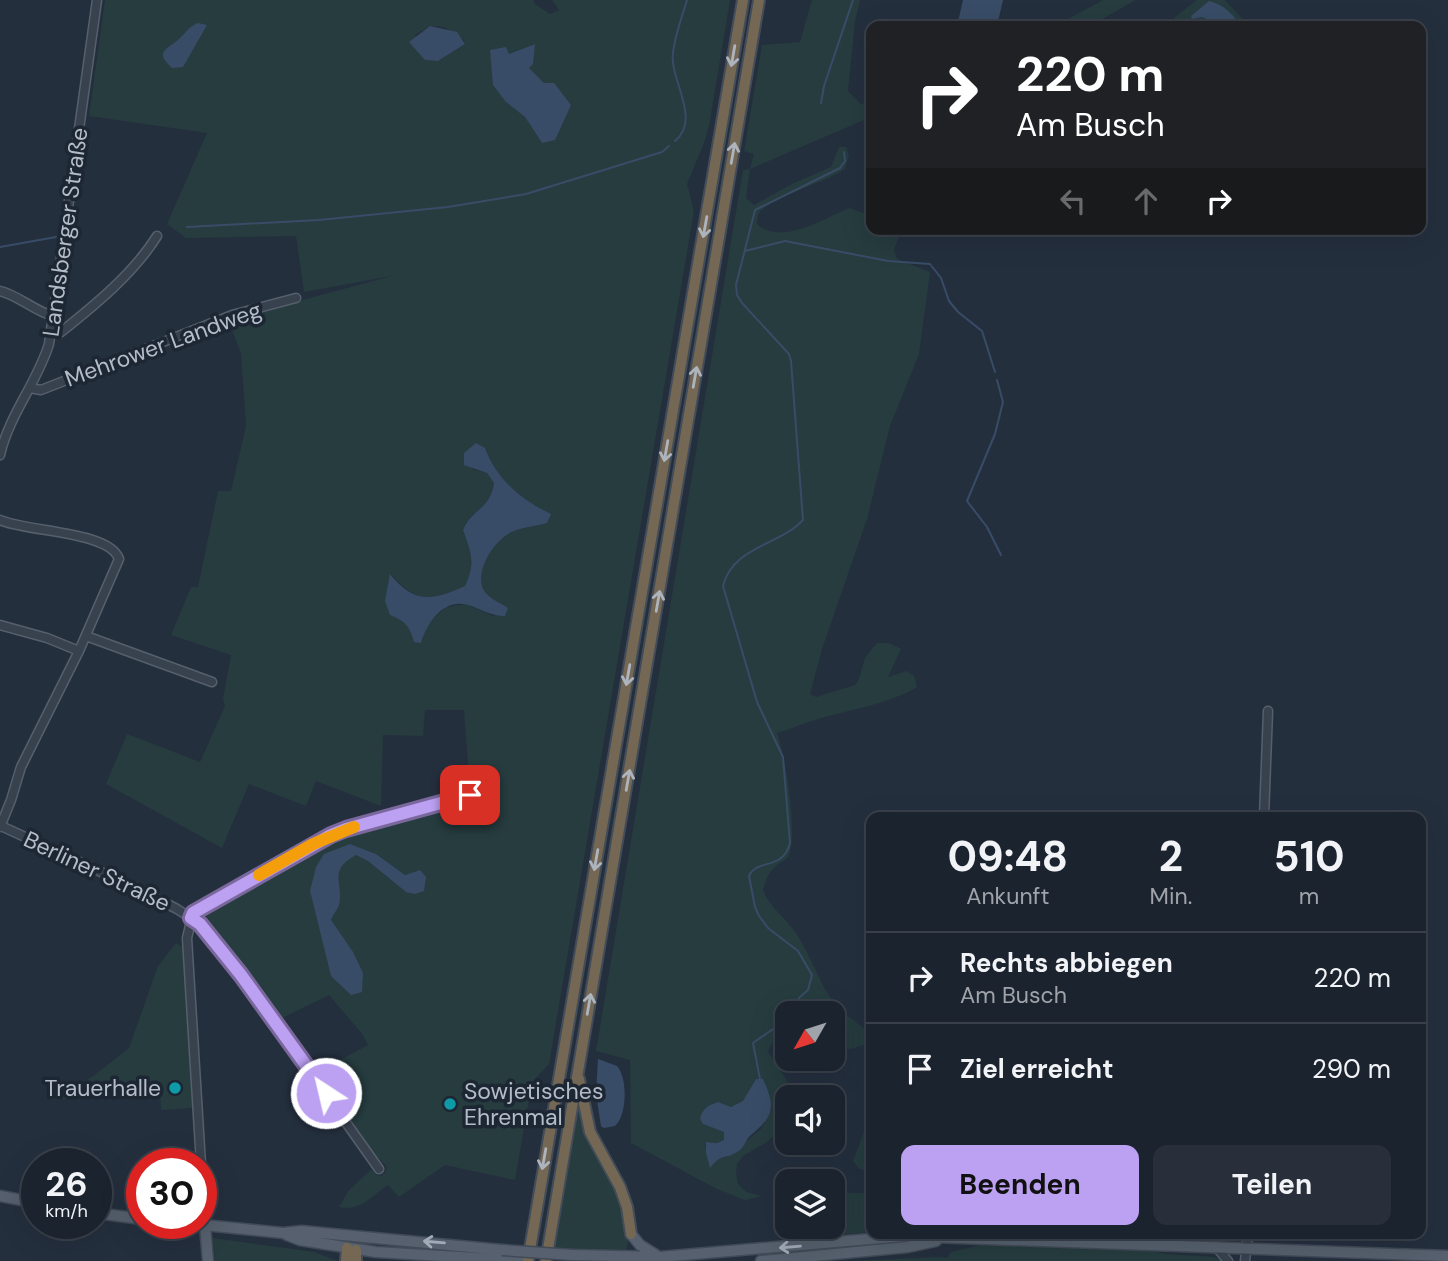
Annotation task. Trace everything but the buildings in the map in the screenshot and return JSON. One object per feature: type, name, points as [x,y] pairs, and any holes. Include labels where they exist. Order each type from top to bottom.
[{"type":"highway","points":[[526,1261],[743,0]]},
{"type":"highway","points":[[545,1261],[759,0]]},
{"type":"highway","points":[[578,1071],[590,1132],[620,1187],[627,1206],[631,1234]]},
{"type":"highway","points":[[346,1261],[353,1246]]},
{"type":"main road","points":[[0,1196],[21,1200]]},
{"type":"main road","points":[[217,1226],[283,1233],[300,1240],[353,1246],[629,1259],[870,1239]]},
{"type":"main road","points":[[631,1234],[640,1245],[660,1257]]},
{"type":"main road","points":[[629,1259],[631,1234]]},
{"type":"main road","points":[[206,1239],[208,1261]]},
{"type":"main road","points":[[761,1261],[908,1247],[942,1239]]},
{"type":"main road","points":[[1015,1239],[1448,1256]]},
{"type":"main road","points":[[502,1254],[526,1261]]},
{"type":"street","name":"Landsberger Straße","points":[[0,455],[7,430],[43,363],[51,334],[97,0]]},
{"type":"street","points":[[51,334],[61,332],[113,286],[144,255],[157,236]]},
{"type":"street","points":[[0,291],[53,316]]},
{"type":"street","name":"Mehrower Landweg","points":[[30,388],[41,390],[232,316],[296,298]]},
{"type":"street","points":[[0,520],[19,527],[105,544],[117,552],[119,559],[79,651],[21,767],[0,826]]},
{"type":"street","points":[[0,625],[47,638],[79,651]]},
{"type":"street","points":[[86,636],[212,682]]},
{"type":"street","points":[[1264,812],[1268,711]]},
{"type":"street","points":[[200,1148],[187,938],[191,918],[198,908],[331,835],[470,795]]},
{"type":"street","name":"Berliner Straße","points":[[0,826],[138,889],[200,924],[241,975],[379,1169]]},
{"type":"street","points":[[1245,1261],[1247,1239]]},
{"type":"street","points":[[1217,1248],[1228,1261]]},
{"type":"green space","points":[[105,0],[533,0],[550,14],[559,10],[552,0],[730,0],[709,126],[687,184],[694,211],[549,1064],[532,1082],[515,1180],[445,1165],[399,1197],[388,1185],[360,1205],[339,1207],[349,1190],[372,1169],[380,1176],[385,1173],[387,1167],[372,1152],[315,1073],[368,1045],[363,1035],[329,995],[280,1019],[207,924],[205,917],[353,829],[489,796],[485,785],[470,791],[464,710],[425,710],[423,736],[383,735],[381,806],[316,781],[306,806],[249,784],[222,848],[106,784],[127,734],[200,762],[225,706],[223,699],[231,655],[171,635],[191,587],[198,587],[218,491],[231,491],[246,426],[241,353],[228,320],[392,276],[304,292],[296,236],[186,238],[167,224],[207,133],[89,116]],"holes":[[[430,26],[444,27],[464,40],[465,44],[438,61],[425,60],[415,35]],[[534,44],[528,68],[544,83],[542,143],[525,117],[506,102],[509,54]],[[485,448],[496,470],[511,488],[550,514],[547,523],[507,535],[495,546],[485,562],[482,586],[489,596],[507,608],[493,616],[466,604],[446,607],[427,624],[421,643],[410,627],[400,619],[391,574],[408,591],[425,597],[443,595],[465,587],[471,558],[463,530],[471,517],[489,499],[494,483],[487,473],[472,469]],[[350,844],[376,854],[405,875],[420,870],[406,892],[368,861],[356,855],[345,861],[338,871],[339,904],[331,920],[331,975],[310,891]]]},
{"type":"green space","points":[[812,0],[860,0],[848,91],[861,104],[866,103],[866,119],[750,169],[754,154],[744,151],[762,45],[800,42]]},
{"type":"green space","points":[[1103,0],[1136,0],[1099,21],[1064,21]]},
{"type":"green space","points":[[1197,0],[1225,0],[1244,21],[1173,21]]},
{"type":"green space","points":[[839,147],[846,147],[849,155],[845,169],[765,207],[759,213],[757,224],[767,230],[791,231],[850,208],[866,214],[866,235],[900,235],[894,250],[897,259],[930,272],[919,354],[890,426],[867,519],[822,649],[810,694],[816,697],[855,685],[865,658],[877,643],[889,643],[901,649],[888,677],[907,671],[914,676],[917,687],[881,702],[777,733],[790,796],[791,847],[788,857],[770,872],[763,890],[796,933],[833,1001],[775,1001],[775,1039],[768,1051],[775,1062],[775,1071],[781,1071],[789,1085],[775,1085],[775,1135],[743,1156],[737,1164],[736,1174],[738,1184],[746,1192],[762,1196],[745,1200],[717,1189],[631,1143],[630,1060],[596,1051],[743,170],[750,169],[746,198],[754,205],[831,167]],"holes":[[[756,1079],[763,1079],[772,1109],[761,1129],[744,1143],[719,1157],[710,1167],[705,1145],[724,1140],[724,1132],[703,1124],[711,1104],[718,1102],[731,1107],[743,1102]]]},
{"type":"green space","points":[[176,943],[183,947],[193,1108],[161,1110],[160,1094],[49,1100],[92,1077],[129,1048],[158,966]]},
{"type":"green space","points":[[845,1014],[866,1032],[866,1044],[845,1048]]},
{"type":"green space","points":[[580,1101],[621,1201],[628,1240],[625,1253],[555,1248]]},
{"type":"green space","points":[[866,1126],[866,1170],[859,1169],[853,1161]]},
{"type":"green space","points":[[845,1193],[866,1193],[866,1232],[845,1234]]},
{"type":"green space","points":[[213,1239],[217,1239],[314,1252],[338,1261],[215,1261]]},
{"type":"green space","points":[[993,1242],[1125,1247],[1167,1254],[1214,1257],[1223,1261],[851,1261],[947,1258],[951,1252]]},
{"type":"water","points":[[963,0],[1003,0],[998,21],[958,21]]},
{"type":"water","points":[[1209,1],[1226,9],[1235,21],[1211,21],[1202,17],[1192,19],[1191,16]]},
{"type":"water","points":[[198,23],[207,25],[183,67],[172,68],[163,53]]},
{"type":"water","points":[[430,26],[457,32],[465,44],[438,61],[425,60],[409,42]]},
{"type":"water","points":[[535,44],[533,64],[529,68],[544,83],[554,83],[571,105],[555,140],[542,143],[525,117],[506,102],[493,85],[490,50],[506,47],[509,54]]},
{"type":"water","points":[[476,443],[485,448],[496,470],[512,488],[551,514],[547,523],[507,535],[495,546],[485,562],[482,586],[489,596],[508,608],[505,616],[490,614],[468,605],[451,605],[432,620],[421,643],[414,642],[407,625],[390,615],[385,601],[390,574],[407,591],[424,597],[443,595],[465,586],[471,558],[463,530],[471,517],[489,499],[494,483],[487,473],[464,465],[464,453]]},
{"type":"water","points":[[350,844],[376,854],[405,875],[420,870],[426,877],[424,891],[415,894],[406,892],[368,861],[356,855],[342,866],[338,877],[339,905],[331,920],[353,952],[363,973],[362,992],[351,995],[331,976],[310,891],[316,867],[324,854]]},
{"type":"water","points":[[598,1059],[617,1066],[623,1079],[625,1097],[619,1121],[615,1126],[604,1128],[601,1126],[596,1094]]},
{"type":"water","points":[[756,1079],[763,1079],[770,1097],[768,1117],[739,1151],[721,1158],[710,1168],[706,1142],[717,1143],[724,1140],[724,1132],[703,1124],[700,1119],[702,1113],[708,1106],[718,1102],[731,1107],[743,1101]]},
{"type":"waterway","points":[[675,141],[683,132],[686,122],[673,53],[687,0]]},
{"type":"waterway","points":[[821,103],[824,86],[853,0]]},
{"type":"waterway","points":[[187,227],[319,220],[448,207],[526,194],[662,152],[669,146]]},
{"type":"waterway","points":[[797,1001],[808,990],[812,975],[798,951],[768,928],[759,916],[749,876],[758,867],[782,857],[790,843],[783,757],[757,702],[723,586],[736,562],[782,536],[803,520],[791,361],[789,354],[742,303],[737,295],[736,285],[755,210],[840,168],[845,161],[844,152]]},
{"type":"waterway","points":[[0,247],[56,237]]},
{"type":"waterway","points":[[745,251],[785,241],[888,261],[930,264],[941,278],[949,301],[982,331],[995,372]]},
{"type":"waterway","points":[[997,380],[1003,402],[995,434],[967,501],[987,527],[1001,555]]},
{"type":"waterway","points":[[760,1079],[753,1043],[775,1028]]},
{"type":"slow traffic","points":[[259,875],[313,844],[354,827]]},
{"type":"place","name":"Trauerhalle","points":[[175,1088]]},
{"type":"place","name":"Sowjetisches Ehrenmal","points":[[450,1104]]},
{"type":"route","points":[[326,1093],[241,975],[200,924],[191,918],[193,913],[331,835],[470,795]]}]
